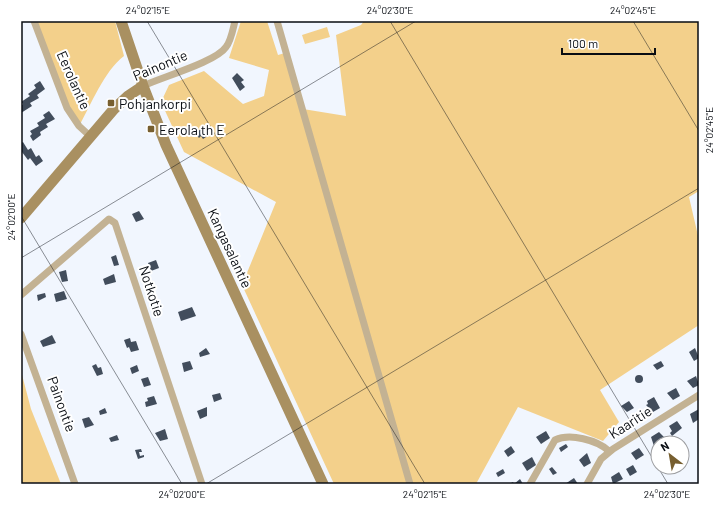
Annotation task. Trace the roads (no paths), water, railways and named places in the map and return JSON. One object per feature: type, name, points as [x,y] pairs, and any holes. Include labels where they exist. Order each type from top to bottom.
[{"type":"main road","name":"Kangasalantie","points":[[121,21],[143,86],[166,145],[322,484]]},
{"type":"main road","name":"Painontie","points":[[91,136],[128,96],[143,86]]},
{"type":"main road","points":[[21,218],[91,136]]},
{"type":"street","name":"Eerolantie","points":[[34,21],[67,108],[79,126],[91,136]]},
{"type":"street","name":"Painontie","points":[[143,86],[160,78],[203,63],[216,55],[226,47],[235,21]]},
{"type":"street","points":[[277,21],[289,58],[340,244],[410,484]]},
{"type":"street","name":"Notkotie","points":[[21,295],[109,219],[115,223],[202,484]]},
{"type":"street","name":"Painontie","points":[[21,334],[75,484]]},
{"type":"street","name":"Kaaritie","points":[[587,484],[601,459],[609,452],[641,430],[699,395]]},
{"type":"street","points":[[530,484],[555,440],[562,437],[576,438],[600,444],[609,452]]},
{"type":"place","name":"Pohjankorpi","points":[[111,103]]},
{"type":"place","name":"Eerola th E","points":[[151,129]]}]
